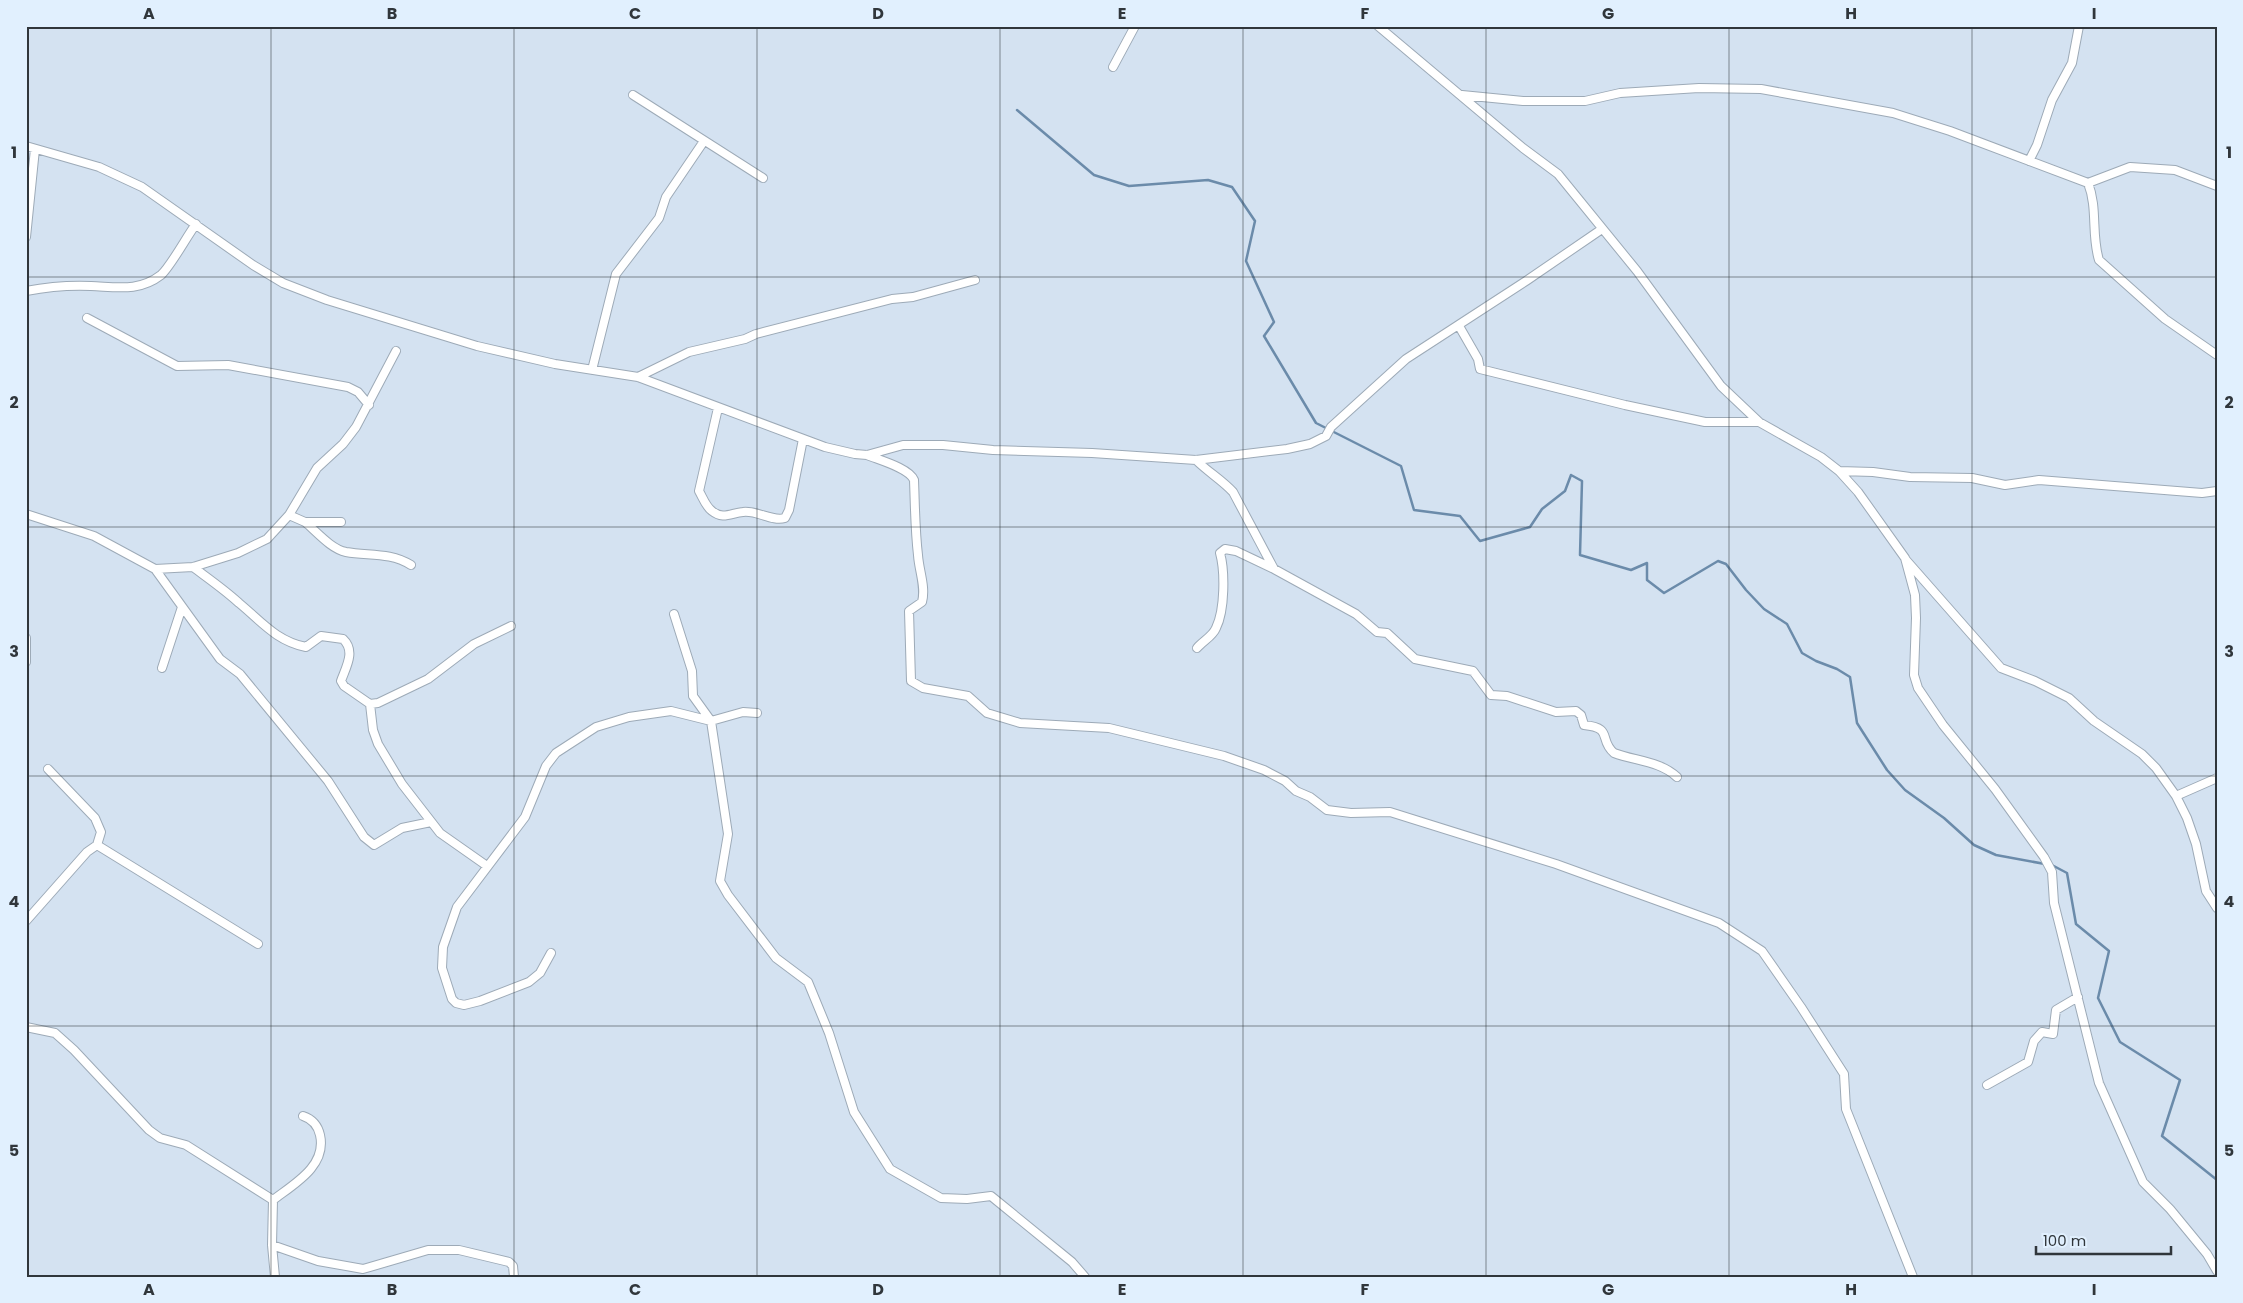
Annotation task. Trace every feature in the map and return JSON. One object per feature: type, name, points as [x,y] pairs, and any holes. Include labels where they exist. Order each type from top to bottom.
[{"type":"street","points":[[1113,67],[1134,26]]},
{"type":"street","points":[[1378,26],[1523,148],[1558,174],[1637,271],[1721,386],[1759,422],[1821,457],[1839,471],[1858,492],[1905,558],[2002,668],[2035,680],[2069,698],[2094,721],[2142,754],[2156,768],[2176,796],[2187,818],[2196,844],[2206,891],[2217,908]]},
{"type":"street","points":[[2029,161],[2037,145],[2052,100],[2072,63],[2079,26]]},
{"type":"street","points":[[1462,95],[1523,101],[1585,101],[1630,93],[1699,88],[1761,89],[1893,113],[1950,131],[2088,183],[2130,167],[2175,170],[2217,186]]},
{"type":"street","points":[[633,95],[763,178]]},
{"type":"street","points":[[592,370],[616,274],[659,218],[666,197],[704,140]]},
{"type":"street","points":[[26,146],[99,167],[142,187],[253,265],[283,283],[327,300],[477,346],[555,364],[638,377],[803,439],[840,451],[867,454],[912,475],[914,480],[919,565],[924,592],[922,602],[909,611],[912,681],[924,688],[968,696],[987,713],[1020,724],[1109,728],[1224,756],[1264,770],[1285,781],[1296,791],[1310,796],[1327,810],[1351,813],[1390,812],[1556,864],[1719,923],[1762,951],[1844,1074],[1846,1109],[1913,1277]]},
{"type":"street","points":[[26,237],[35,149]]},
{"type":"street","points":[[2088,183],[2093,195],[2095,247],[2099,260],[2165,319],[2216,353]]},
{"type":"street","points":[[26,291],[45,287],[91,286],[124,289],[143,285],[162,274],[196,224]]},
{"type":"street","points":[[867,454],[903,445],[943,444],[993,450],[1196,460],[1287,450],[1310,444],[1326,436],[1331,427],[1406,359],[1602,229]]},
{"type":"street","points":[[638,377],[689,352],[745,339],[756,334],[892,299],[913,296],[975,280]]},
{"type":"street","points":[[87,318],[177,366],[228,365],[348,387],[358,392],[369,404]]},
{"type":"street","points":[[1458,326],[1478,359],[1480,369],[1625,405],[1705,422],[1759,422]]},
{"type":"street","points":[[155,569],[193,567],[238,553],[267,539],[288,515],[317,468],[343,444],[369,404],[396,351]]},
{"type":"street","points":[[718,408],[699,491],[713,512],[728,517],[743,512],[763,514],[780,520],[785,518],[789,510],[803,439]]},
{"type":"street","points":[[1196,460],[1210,473],[1226,483],[1233,492],[1274,570]]},
{"type":"street","points":[[1839,471],[1873,472],[1910,477],[1972,478],[2006,485],[2039,480],[2202,493],[2217,491]]},
{"type":"street","points":[[26,514],[94,536],[155,569],[220,659],[240,674],[328,781],[364,837],[371,844],[374,845],[402,828],[431,822]]},
{"type":"street","points":[[288,515],[305,522],[331,544],[345,552],[387,554],[400,558],[411,565]]},
{"type":"street","points":[[305,522],[341,522]]},
{"type":"street","points":[[1197,648],[1217,627],[1223,585],[1223,567],[1220,553],[1225,549],[1236,551],[1356,614],[1377,632],[1387,634],[1415,659],[1473,671],[1492,695],[1507,696],[1556,712],[1576,712],[1581,715],[1584,725],[1592,725],[1601,729],[1614,753],[1670,770],[1677,777]]},
{"type":"street","points":[[1905,558],[1915,595],[1914,675],[1918,688],[1943,725],[1978,765],[2044,857],[2052,872],[2054,903],[2100,1083],[2143,1182],[2170,1209],[2208,1254],[2217,1270]]},
{"type":"street","points":[[193,567],[227,592],[269,631],[285,641],[306,647],[321,636],[343,640],[350,650],[350,658],[342,681],[344,686],[370,704],[378,703],[428,679],[474,644],[511,626]]},
{"type":"street","points":[[162,668],[182,607]]},
{"type":"street","points":[[674,614],[692,671],[693,696],[711,721],[728,834],[720,881],[728,895],[776,958],[808,982],[828,1033],[854,1112],[890,1170],[941,1198],[967,1199],[991,1196],[1072,1262],[1085,1277]]},
{"type":"street","points":[[26,638],[26,662]]},
{"type":"street","points":[[370,704],[373,730],[378,744],[402,784],[440,834],[487,866]]},
{"type":"street","points":[[551,953],[540,973],[529,982],[464,1005],[456,1003],[452,999],[442,968],[443,947],[457,908],[525,818],[546,766],[556,753],[596,726],[629,718],[671,710],[711,721],[742,712],[757,714]]},
{"type":"street","points":[[26,922],[87,852],[97,845],[101,832],[95,818],[48,769]]},
{"type":"street","points":[[2176,796],[2217,778]]},
{"type":"street","points":[[97,845],[258,944]]},
{"type":"street","points":[[1987,1085],[2028,1062],[2034,1041],[2042,1032],[2053,1034],[2056,1010],[2078,997]]},
{"type":"street","points":[[26,1027],[39,1028],[55,1033],[74,1050],[149,1130],[160,1138],[186,1145],[273,1200]]},
{"type":"street","points":[[273,1200],[305,1176],[317,1158],[321,1140],[318,1128],[309,1118],[303,1116]]},
{"type":"street","points":[[273,1200],[272,1245],[275,1277]]},
{"type":"street","points":[[272,1245],[318,1261],[363,1269],[428,1250],[459,1250],[509,1262],[513,1266],[514,1277]]},
{"type":"waterway","points":[[1017,110],[1094,175],[1129,186],[1208,180],[1232,187],[1255,221],[1246,261],[1274,322],[1264,336],[1316,423],[1401,466],[1414,510],[1460,516],[1480,541],[1530,527],[1542,509],[1565,491],[1571,475],[1582,481],[1580,555],[1631,570],[1647,563],[1647,580],[1664,593],[1718,561],[1726,564],[1764,609],[1787,624],[1802,653],[1850,677],[1857,723],[1887,770],[1905,790],[1944,818],[1974,845],[1996,855],[2045,864]]},
{"type":"waterway","points":[[2050,864],[2067,873],[2076,924],[2109,951],[2098,998],[2120,1042],[2180,1080],[2162,1136],[2217,1180]]}]
